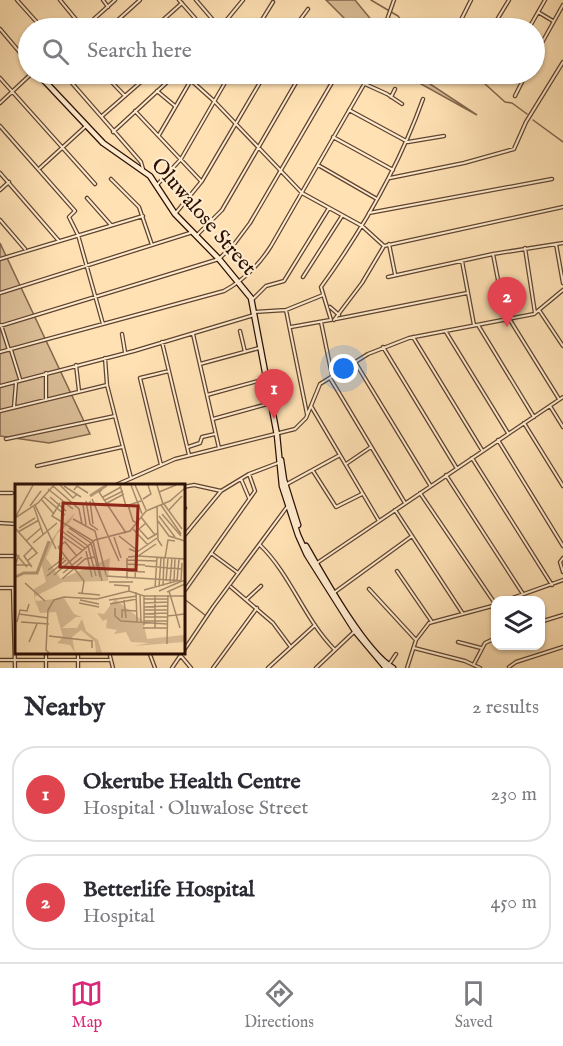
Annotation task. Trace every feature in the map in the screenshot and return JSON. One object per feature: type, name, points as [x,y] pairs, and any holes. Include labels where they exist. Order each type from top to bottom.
[{"type":"street","points":[[17,0],[33,18]]},
{"type":"street","points":[[60,0],[75,18]]},
{"type":"street","points":[[103,0],[108,7]]},
{"type":"street","points":[[95,18],[115,0]]},
{"type":"street","points":[[120,18],[140,0]]},
{"type":"street","points":[[196,0],[211,18]]},
{"type":"street","points":[[388,18],[394,0]]},
{"type":"street","points":[[462,18],[471,0]]},
{"type":"street","points":[[498,18],[509,0]]},
{"type":"street","points":[[535,18],[544,0]]},
{"type":"street","points":[[228,18],[241,1]]},
{"type":"street","points":[[164,18],[180,2],[195,18]]},
{"type":"street","points":[[263,18],[273,2]]},
{"type":"street","points":[[545,36],[563,5]]},
{"type":"street","points":[[301,18],[308,9]]},
{"type":"street","points":[[538,12],[553,21]]},
{"type":"street","points":[[0,29],[18,50]]},
{"type":"street","points":[[389,179],[464,163],[513,149],[526,122],[563,62]]},
{"type":"street","points":[[0,78],[95,184]]},
{"type":"street","points":[[0,103],[20,84]]},
{"type":"street","name":"Oluwalose Street","points":[[47,84],[110,148],[143,169],[175,214],[219,259],[252,300],[259,348],[279,435],[282,486],[302,545],[355,631],[389,667]]},
{"type":"street","points":[[73,84],[141,162],[143,169]]},
{"type":"street","points":[[114,84],[125,96]]},
{"type":"street","points":[[102,116],[138,84]]},
{"type":"street","points":[[113,132],[165,84]]},
{"type":"street","points":[[159,136],[187,84]]},
{"type":"street","points":[[195,84],[302,193],[362,226],[384,246]]},
{"type":"street","points":[[156,186],[181,159],[224,84]]},
{"type":"street","points":[[175,214],[202,181],[258,84]]},
{"type":"street","points":[[0,293],[87,264],[195,234],[222,210],[295,84]]},
{"type":"street","points":[[20,380],[1,326],[219,259],[250,223],[331,84]]},
{"type":"street","points":[[0,352],[224,291],[239,283],[261,262],[365,84],[402,104]]},
{"type":"street","points":[[515,96],[521,84]]},
{"type":"street","points":[[391,97],[395,89]]},
{"type":"street","points":[[157,91],[175,106]]},
{"type":"street","points":[[332,320],[321,287],[362,226],[394,170],[408,142],[423,99]]},
{"type":"street","points":[[349,110],[408,142],[444,136]]},
{"type":"street","points":[[135,111],[202,181]]},
{"type":"street","points":[[0,126],[75,211],[69,217],[78,235],[104,324]]},
{"type":"street","points":[[39,169],[87,126]]},
{"type":"street","points":[[333,137],[394,170]]},
{"type":"street","points":[[318,165],[377,199]]},
{"type":"street","points":[[0,173],[59,241]]},
{"type":"street","points":[[111,179],[139,207],[152,246]]},
{"type":"street","points":[[369,213],[552,179]]},
{"type":"street","points":[[0,190],[9,182]]},
{"type":"street","points":[[87,198],[111,225]]},
{"type":"street","points":[[332,320],[362,283],[384,246],[563,207]]},
{"type":"street","points":[[252,300],[266,286],[284,281],[328,208]]},
{"type":"street","points":[[0,259],[143,216]]},
{"type":"street","points":[[303,277],[342,216]]},
{"type":"street","points":[[0,220],[26,250]]},
{"type":"street","points":[[388,277],[493,254],[563,243]]},
{"type":"street","points":[[389,244],[395,275]]},
{"type":"street","points":[[556,244],[563,282]]},
{"type":"street","points":[[525,248],[536,313]]},
{"type":"street","points":[[493,254],[508,320],[559,399]]},
{"type":"street","points":[[462,261],[467,293],[476,325],[534,417]]},
{"type":"street","points":[[118,484],[189,455],[279,435],[298,428],[318,388],[331,377],[383,347],[413,337],[536,313],[563,290]]},
{"type":"street","points":[[291,327],[467,293]]},
{"type":"street","points":[[0,386],[125,353],[254,314],[286,310],[323,295]]},
{"type":"street","points":[[328,305],[342,318]]},
{"type":"street","points":[[286,310],[307,414]]},
{"type":"street","points":[[540,310],[563,346]]},
{"type":"street","name":"Oluwalose Street","points":[[254,314],[279,435],[285,485],[305,544],[328,585],[389,667]]},
{"type":"street","points":[[321,322],[331,377],[405,503]]},
{"type":"street","points":[[240,331],[245,352]]},
{"type":"street","points":[[446,332],[508,433]]},
{"type":"street","points":[[193,333],[219,448]]},
{"type":"street","points":[[122,334],[125,353]]},
{"type":"street","points":[[413,337],[482,451]]},
{"type":"street","points":[[162,342],[189,455]]},
{"type":"street","points":[[383,347],[457,468]]},
{"type":"street","points":[[200,364],[259,348]]},
{"type":"street","points":[[105,358],[107,385],[131,478]]},
{"type":"street","points":[[355,362],[430,485]]},
{"type":"street","points":[[76,365],[79,391]]},
{"type":"street","points":[[161,465],[140,378],[169,371]]},
{"type":"street","points":[[46,373],[46,399]]},
{"type":"street","points":[[207,395],[266,378]]},
{"type":"street","points":[[269,386],[285,380]]},
{"type":"street","points":[[14,407],[16,382]]},
{"type":"street","points":[[0,411],[107,385]]},
{"type":"street","points":[[317,563],[563,397]]},
{"type":"street","points":[[213,420],[271,403]]},
{"type":"street","points":[[311,406],[379,521]]},
{"type":"street","points":[[550,406],[563,427]]},
{"type":"street","points":[[6,439],[116,416]]},
{"type":"street","points":[[524,423],[563,486]]},
{"type":"street","points":[[188,447],[200,443],[202,437],[215,434]]},
{"type":"street","points":[[498,440],[563,546]]},
{"type":"street","points":[[37,466],[123,447]]},
{"type":"street","points":[[345,464],[371,447]]},
{"type":"street","points":[[285,485],[340,455]]},
{"type":"street","points":[[472,458],[552,585]]},
{"type":"street","points":[[184,536],[221,491],[249,474],[279,463]]},
{"type":"street","points":[[313,471],[336,507],[363,494]]},
{"type":"street","points":[[184,593],[255,490],[249,474]]},
{"type":"street","points":[[446,475],[523,594]]},
{"type":"street","points":[[241,479],[249,498]]},
{"type":"street","points":[[184,487],[194,484],[221,491]]},
{"type":"street","points":[[0,493],[12,493]]},
{"type":"street","points":[[420,493],[491,599]]},
{"type":"street","points":[[184,652],[289,506]]},
{"type":"street","points":[[395,510],[463,614]]},
{"type":"street","points":[[0,523],[15,524]]},
{"type":"street","points":[[334,592],[412,536]]},
{"type":"street","points":[[260,545],[275,559],[315,625],[335,650]]},
{"type":"street","points":[[211,554],[239,573]]},
{"type":"street","points":[[563,558],[560,562],[563,572]]},
{"type":"street","points":[[397,571],[432,622]]},
{"type":"street","points":[[518,596],[563,580]]},
{"type":"street","points":[[230,586],[257,608],[281,632],[290,646]]},
{"type":"street","points":[[247,600],[261,586]]},
{"type":"street","points":[[0,588],[15,588],[15,668]]},
{"type":"street","points":[[369,589],[416,639]]},
{"type":"street","points":[[407,668],[416,639],[422,629],[432,622],[491,606]]},
{"type":"street","points":[[213,668],[257,608]]},
{"type":"street","points":[[545,620],[563,615]]},
{"type":"street","points":[[268,668],[315,625]]},
{"type":"street","points":[[316,668],[355,631]]},
{"type":"street","points":[[474,664],[485,643],[491,640]]},
{"type":"street","points":[[458,642],[482,648]]},
{"type":"street","points":[[413,647],[474,664],[480,668]]},
{"type":"street","points":[[509,667],[563,647]]},
{"type":"street","points":[[46,653],[46,668]]},
{"type":"street","points":[[78,653],[78,668]]},
{"type":"street","points":[[110,653],[109,660],[113,668]]},
{"type":"street","points":[[150,653],[154,668]]},
{"type":"street","points":[[172,668],[183,653]]},
{"type":"street","points":[[389,667],[396,654]]},
{"type":"street","points":[[181,656],[191,668]]},
{"type":"street","points":[[0,660],[109,660]]},
{"type":"shaded area","points":[[326,0],[355,0],[370,18],[344,18]]},
{"type":"shaded area","points":[[421,84],[430,84],[477,115]]},
{"type":"shaded area","points":[[0,243],[90,434],[49,443],[0,436]]},
{"type":"waterway","points":[[371,0],[400,18]]},
{"type":"waterway","points":[[485,84],[505,102],[512,103],[527,114]]},
{"type":"waterway","points":[[533,120],[563,142]]},
{"type":"waterway","points":[[184,599],[205,615]]},
{"type":"place","name":"Betterlife Hospital","points":[[507,327]]},
{"type":"place","name":"Okerube Health Centre","points":[[274,419]]}]
